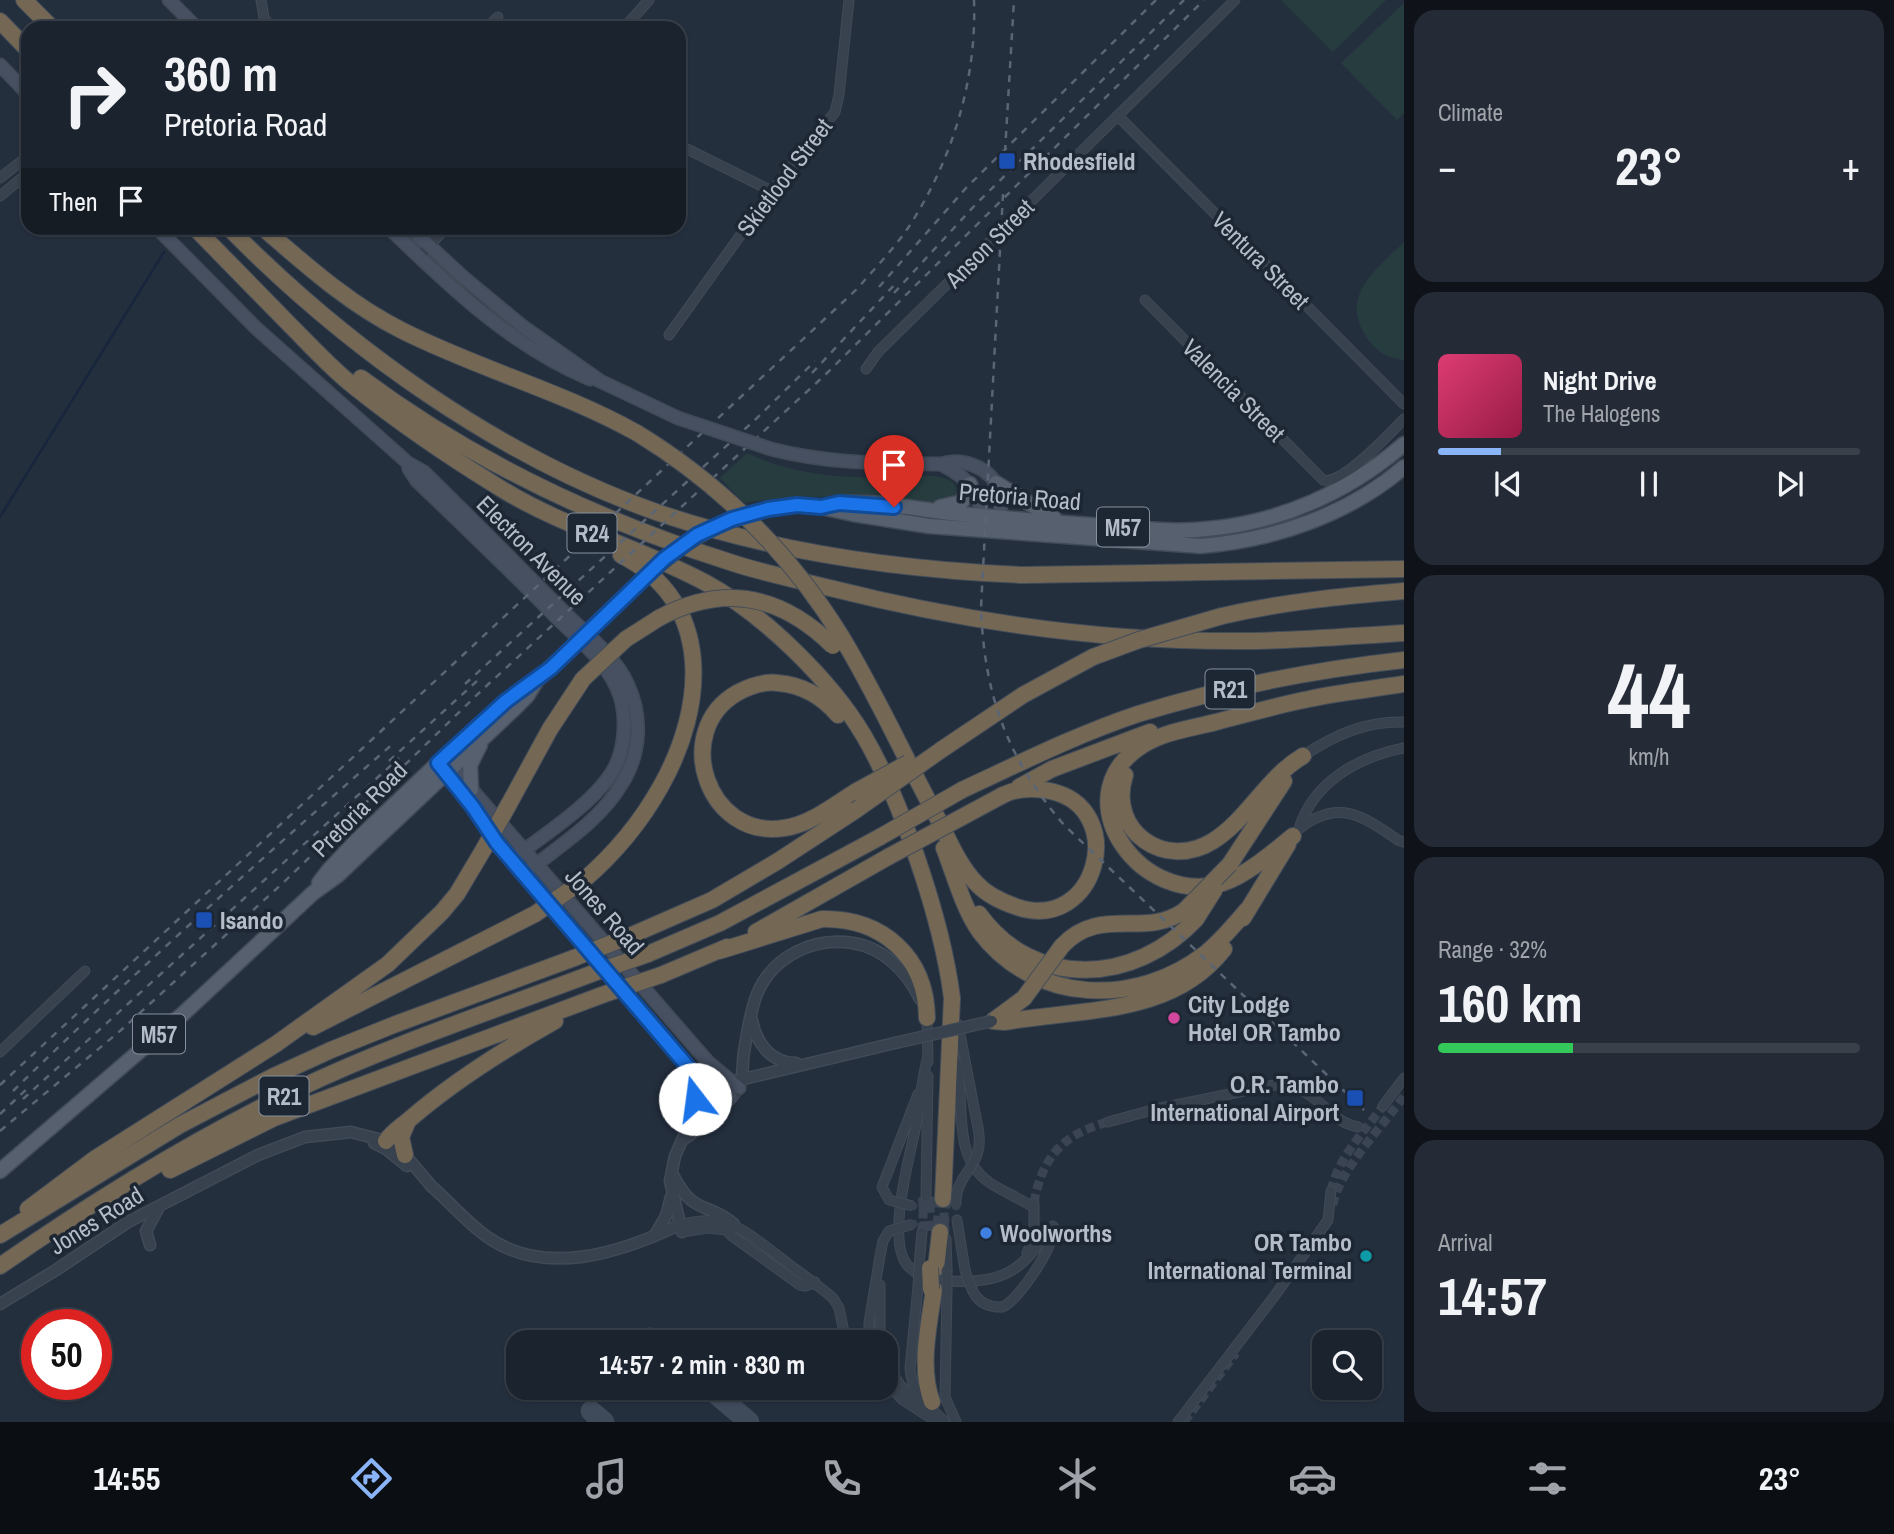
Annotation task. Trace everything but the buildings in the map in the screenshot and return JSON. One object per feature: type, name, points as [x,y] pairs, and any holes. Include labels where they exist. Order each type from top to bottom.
[{"type":"highway","points":[[16,0],[36,21]]},
{"type":"highway","points":[[24,0],[45,21]]},
{"type":"highway","points":[[0,20],[21,42]]},
{"type":"highway","name":"R24","points":[[201,235],[350,383],[442,451],[503,490],[561,520],[686,573],[733,599],[772,631],[819,678],[852,718],[873,753],[899,808],[925,881],[942,940],[952,998]]},
{"type":"highway","points":[[236,235],[268,268],[324,317],[413,384],[465,418],[522,451],[582,480],[647,508],[695,524],[774,545],[866,562],[970,573],[1404,569]]},
{"type":"highway","points":[[271,235],[329,284],[400,329],[578,402],[637,433],[688,466],[743,513],[798,573],[837,641],[881,706],[920,788],[971,916],[990,943],[1030,974],[1056,986],[1074,989],[1113,990],[1154,981],[1173,974],[1206,953],[1247,910]]},
{"type":"highway","points":[[293,327],[416,416],[515,475],[630,527],[743,566],[878,600],[976,620],[1058,631],[1159,639],[1246,641],[1404,633]]},
{"type":"highway","points":[[276,1044],[535,914],[584,880],[619,846],[643,815],[674,761],[693,689],[694,660],[690,635],[672,596],[644,568],[549,519],[503,490]]},
{"type":"highway","name":"R21","points":[[6,1231],[180,1125],[272,1077],[383,1029],[574,958],[712,900],[778,862],[856,810],[943,746],[1023,695],[1093,657],[1139,640],[1265,606],[1404,592]]},
{"type":"highway","points":[[6,1231],[33,1204],[96,1158],[276,1044],[376,973],[418,938],[457,894],[550,729],[583,679],[626,639],[676,609],[705,599],[732,597],[759,601],[784,609],[837,641]]},
{"type":"highway","name":"R21","points":[[0,1266],[71,1217],[148,1170],[298,1089],[394,1047],[648,954],[720,923],[962,790],[1062,744],[1136,715],[1266,681],[1404,660]]},
{"type":"highway","points":[[873,753],[825,702],[806,689],[769,682],[731,697],[717,710],[707,730],[702,757],[711,790],[729,813],[750,825],[771,829],[795,826],[943,746]]},
{"type":"highway","points":[[1296,832],[1238,877],[1206,887],[1186,886],[1158,877],[1136,862],[1126,851],[1113,829],[1109,804],[1113,782],[1122,763],[1135,750],[1151,740],[1191,727],[1310,699],[1404,684]]},
{"type":"highway","points":[[719,951],[1052,769],[1141,735],[1264,703],[1310,699]]},
{"type":"highway","points":[[1204,725],[1145,750],[1133,761],[1126,773],[1121,794],[1124,814],[1130,827],[1150,845],[1186,851],[1215,840],[1283,770],[1303,756]]},
{"type":"highway","points":[[953,870],[982,918],[1021,953],[1067,969],[1115,968],[1147,957],[1168,945],[1230,864],[1270,801],[1303,756]]},
{"type":"highway","points":[[920,788],[976,884],[990,895],[1019,908],[1045,910],[1056,907],[1079,893],[1088,881],[1097,852],[1094,832],[1080,808],[1056,792],[1028,789],[1006,794]]},
{"type":"highway","points":[[993,1021],[1005,1022],[1118,1008],[1173,989],[1206,967],[1227,944],[1296,832]]},
{"type":"highway","points":[[993,1021],[1024,998],[1062,946],[1079,932],[1091,926],[1156,923],[1190,915]]},
{"type":"highway","points":[[148,1170],[166,1171],[274,1118],[719,951],[822,919],[856,923],[886,936],[906,954],[923,985],[927,1018]]},
{"type":"highway","points":[[386,1141],[396,1129],[435,1098],[507,1049],[594,998]]},
{"type":"highway","points":[[931,1199],[950,1053],[952,998]]},
{"type":"highway","points":[[405,1154],[401,1137],[408,1121]]},
{"type":"highway","points":[[932,1402],[925,1370],[934,1232]]},
{"type":"main road","points":[[169,0],[190,21]]},
{"type":"main road","points":[[0,65],[21,87]]},
{"type":"main road","name":"Electron Avenue","points":[[164,235],[255,327],[408,463],[424,472],[613,662],[628,684],[636,708],[638,731],[636,751],[628,774],[605,806],[523,875]]},
{"type":"main road","points":[[396,235],[454,289],[501,326],[570,370],[600,381],[678,418],[800,457],[839,463],[968,463],[983,470],[996,483],[1040,512],[1065,524]]},
{"type":"main road","points":[[417,235],[490,301],[600,381]]},
{"type":"main road","name":"Pretoria Road","points":[[0,1171],[184,1013],[313,893],[328,871],[358,839],[444,764],[520,689],[537,680],[664,559],[697,535],[736,517],[797,505],[982,532],[1000,526],[1065,524],[1186,530],[1245,524],[1297,509],[1334,492],[1375,467],[1404,444]]},
{"type":"main road","name":"Electron Avenue","points":[[408,463],[417,481],[515,575],[600,663],[620,696],[624,735],[615,766],[593,796],[511,860]]},
{"type":"main road","points":[[941,464],[960,474],[970,484],[980,505],[982,532]]},
{"type":"main road","name":"Pretoria Road","points":[[821,507],[846,503],[981,516],[1000,526],[1176,546],[1233,543],[1285,531],[1348,505],[1404,467]]},
{"type":"main road","points":[[996,483],[1000,497],[1000,526]]},
{"type":"main road","points":[[914,509],[957,505],[965,499],[970,484]]},
{"type":"main road","name":"Pretoria Road","points":[[444,764],[486,735],[527,696],[537,680]]},
{"type":"main road","points":[[471,789],[470,765],[486,735]]},
{"type":"main road","name":"Jones Road","points":[[444,764],[507,829],[708,1062],[733,1087]]},
{"type":"main road","name":"Jones Road","points":[[444,764],[523,875],[689,1068],[733,1087]]},
{"type":"main road","points":[[507,829],[526,838],[543,835]]},
{"type":"main road","points":[[554,886],[552,864],[565,841]]},
{"type":"main road","points":[[689,1068],[695,1099],[689,1124]]},
{"type":"street","points":[[261,0],[266,21]]},
{"type":"street","points":[[630,21],[649,0]]},
{"type":"street","name":"Skietlood Street","points":[[668,335],[772,191],[835,111],[849,0]]},
{"type":"street","name":"Anson Street","points":[[866,369],[878,352],[1235,0]]},
{"type":"street","points":[[494,21],[498,17]]},
{"type":"street","name":"Ventura Street","points":[[1118,116],[1404,404]]},
{"type":"street","points":[[686,148],[772,191]]},
{"type":"street","points":[[11,187],[1,177],[21,161]]},
{"type":"street","points":[[0,196],[21,179]]},
{"type":"street","points":[[419,257],[439,235]]},
{"type":"street","name":"Valencia Street","points":[[1145,300],[1323,480],[1333,480],[1358,463],[1404,419]]},
{"type":"street","points":[[1303,756],[1344,733],[1404,715]]},
{"type":"street","points":[[1381,723],[1404,722]]},
{"type":"street","points":[[1296,832],[1308,804],[1342,772],[1374,756],[1404,748]]},
{"type":"street","points":[[1296,832],[1322,815],[1341,812],[1367,819],[1404,842]]},
{"type":"street","points":[[684,1139],[695,1133],[733,1087],[751,1013],[763,982],[777,965],[799,950],[833,942],[858,944],[887,958],[911,984],[927,1018],[925,1178],[931,1199]]},
{"type":"street","points":[[0,1052],[85,971]]},
{"type":"street","points":[[928,1056],[901,1196],[899,1240],[905,1261],[910,1269],[922,1275],[946,1281],[982,1280],[1014,1269],[1028,1257],[1053,1226],[1055,1230],[1052,1241],[1037,1266],[1014,1300],[1002,1307],[983,1304],[971,1289],[962,1254],[957,1188],[974,1163],[980,1145],[952,998]]},
{"type":"street","points":[[751,1013],[755,1034],[770,1054],[786,1062],[810,1062]]},
{"type":"street","points":[[843,1330],[838,1304],[815,1282],[754,1237],[730,1227],[677,1229],[671,1172],[674,1156],[689,1124],[733,1087],[810,1062],[993,1021]]},
{"type":"street","points":[[950,1053],[958,1071],[964,1143],[970,1161],[989,1182],[1033,1205],[1033,1239],[1026,1254],[1014,1269]]},
{"type":"street","points":[[1383,1106],[1404,1078]]},
{"type":"street","points":[[1108,1122],[1156,1109],[1274,1085],[1286,1085],[1311,1095],[1342,1121],[1359,1127]]},
{"type":"street","points":[[869,1330],[883,1241],[889,1231],[913,1224],[913,1206],[889,1200],[882,1187],[921,1086]]},
{"type":"street","name":"Jones Road","points":[[0,1304],[160,1204],[278,1146],[304,1137],[351,1132],[386,1141],[405,1154],[433,1188]]},
{"type":"street","name":"Jones Road","points":[[335,1133],[362,1139],[386,1149],[487,1237],[500,1245],[534,1257],[581,1258],[677,1229]]},
{"type":"street","points":[[671,1172],[680,1189],[694,1205],[722,1216],[730,1227],[732,1236],[800,1285],[806,1286],[815,1282]]},
{"type":"street","points":[[1178,1422],[1276,1294],[1328,1220],[1331,1191]]},
{"type":"street","points":[[655,1235],[666,1216],[672,1195]]},
{"type":"street","points":[[150,1245],[146,1235],[147,1228],[160,1204]]},
{"type":"street","points":[[880,1256],[880,1330]]},
{"type":"street","points":[[932,1289],[913,1333],[910,1368],[917,1394],[941,1421]]},
{"type":"street","points":[[932,1289],[945,1333],[945,1397],[956,1422]]},
{"type":"street","points":[[898,1381],[941,1421]]},
{"type":"street","points":[[898,1395],[941,1421]]},
{"type":"green space","points":[[1281,0],[1386,0],[1333,52]]},
{"type":"green space","points":[[1404,3],[1404,113],[1397,120],[1341,63]]},
{"type":"green space","points":[[1404,242],[1404,360],[1388,356],[1374,347],[1359,323],[1357,309],[1364,285]]},
{"type":"green space","points":[[747,453],[778,465],[819,474],[883,478],[924,475],[939,477],[953,483],[956,497],[955,501],[944,504],[819,497],[744,503],[720,478]]},
{"type":"waterway","points":[[0,517],[164,252]]},
{"type":"taxiway","points":[[723,1400],[749,1422]]},
{"type":"taxiway","points":[[591,1411],[604,1422]]},
{"type":"tunnel","points":[[1333,1205],[1352,1163],[1404,1096]]},
{"type":"tunnel","points":[[1331,1191],[1345,1157],[1383,1106]]},
{"type":"tunnel","points":[[1034,1203],[1043,1173],[1057,1150],[1079,1133],[1108,1122]]},
{"type":"tunnel","points":[[926,1197],[928,1231]]},
{"type":"tunnel","points":[[922,1232],[924,1199]]},
{"type":"tunnel","points":[[943,1199],[945,1232]]},
{"type":"tunnel","points":[[940,1232],[943,1199]]},
{"type":"tunnel","points":[[1184,1422],[1236,1353]]},
{"type":"railway","points":[[0,1085],[857,289],[908,228],[924,202],[949,148],[966,90],[974,30],[974,0]]},
{"type":"railway","points":[[1005,152],[1014,0]]},
{"type":"railway","points":[[879,287],[966,188],[1156,0]]},
{"type":"railway","points":[[894,293],[976,204],[1184,0]]},
{"type":"railway","points":[[0,1131],[120,1031],[284,882],[482,690],[825,375],[1204,0]]},
{"type":"railway","points":[[1003,194],[981,607],[987,669],[1002,724],[1027,775],[1064,825],[1364,1110]]},
{"type":"railway","points":[[812,373],[898,281]]},
{"type":"railway","points":[[465,684],[757,418],[815,361]]},
{"type":"railway","points":[[389,761],[477,681]]},
{"type":"railway","points":[[13,1091],[202,914],[395,742]]},
{"type":"railway","points":[[23,1099],[399,758]]},
{"type":"railway","points":[[0,1114],[28,1088]]},
{"type":"place","name":"Rhodesfield","points":[[1007,161]]},
{"type":"place","name":"Isando","points":[[204,920]]},
{"type":"place","name":"City Lodge Hotel OR Tambo","points":[[1174,1018]]},
{"type":"place","name":"O.R. Tambo International Airport","points":[[1355,1098]]},
{"type":"place","name":"Woolworths","points":[[986,1233]]},
{"type":"place","name":"OR Tambo International Terminal","points":[[1366,1256]]},
{"type":"route","points":[[695,1099],[689,1068],[523,875],[438,763],[520,689],[551,668],[664,559],[697,535],[718,524],[768,509],[797,505],[821,507],[839,503],[894,507]]}]
